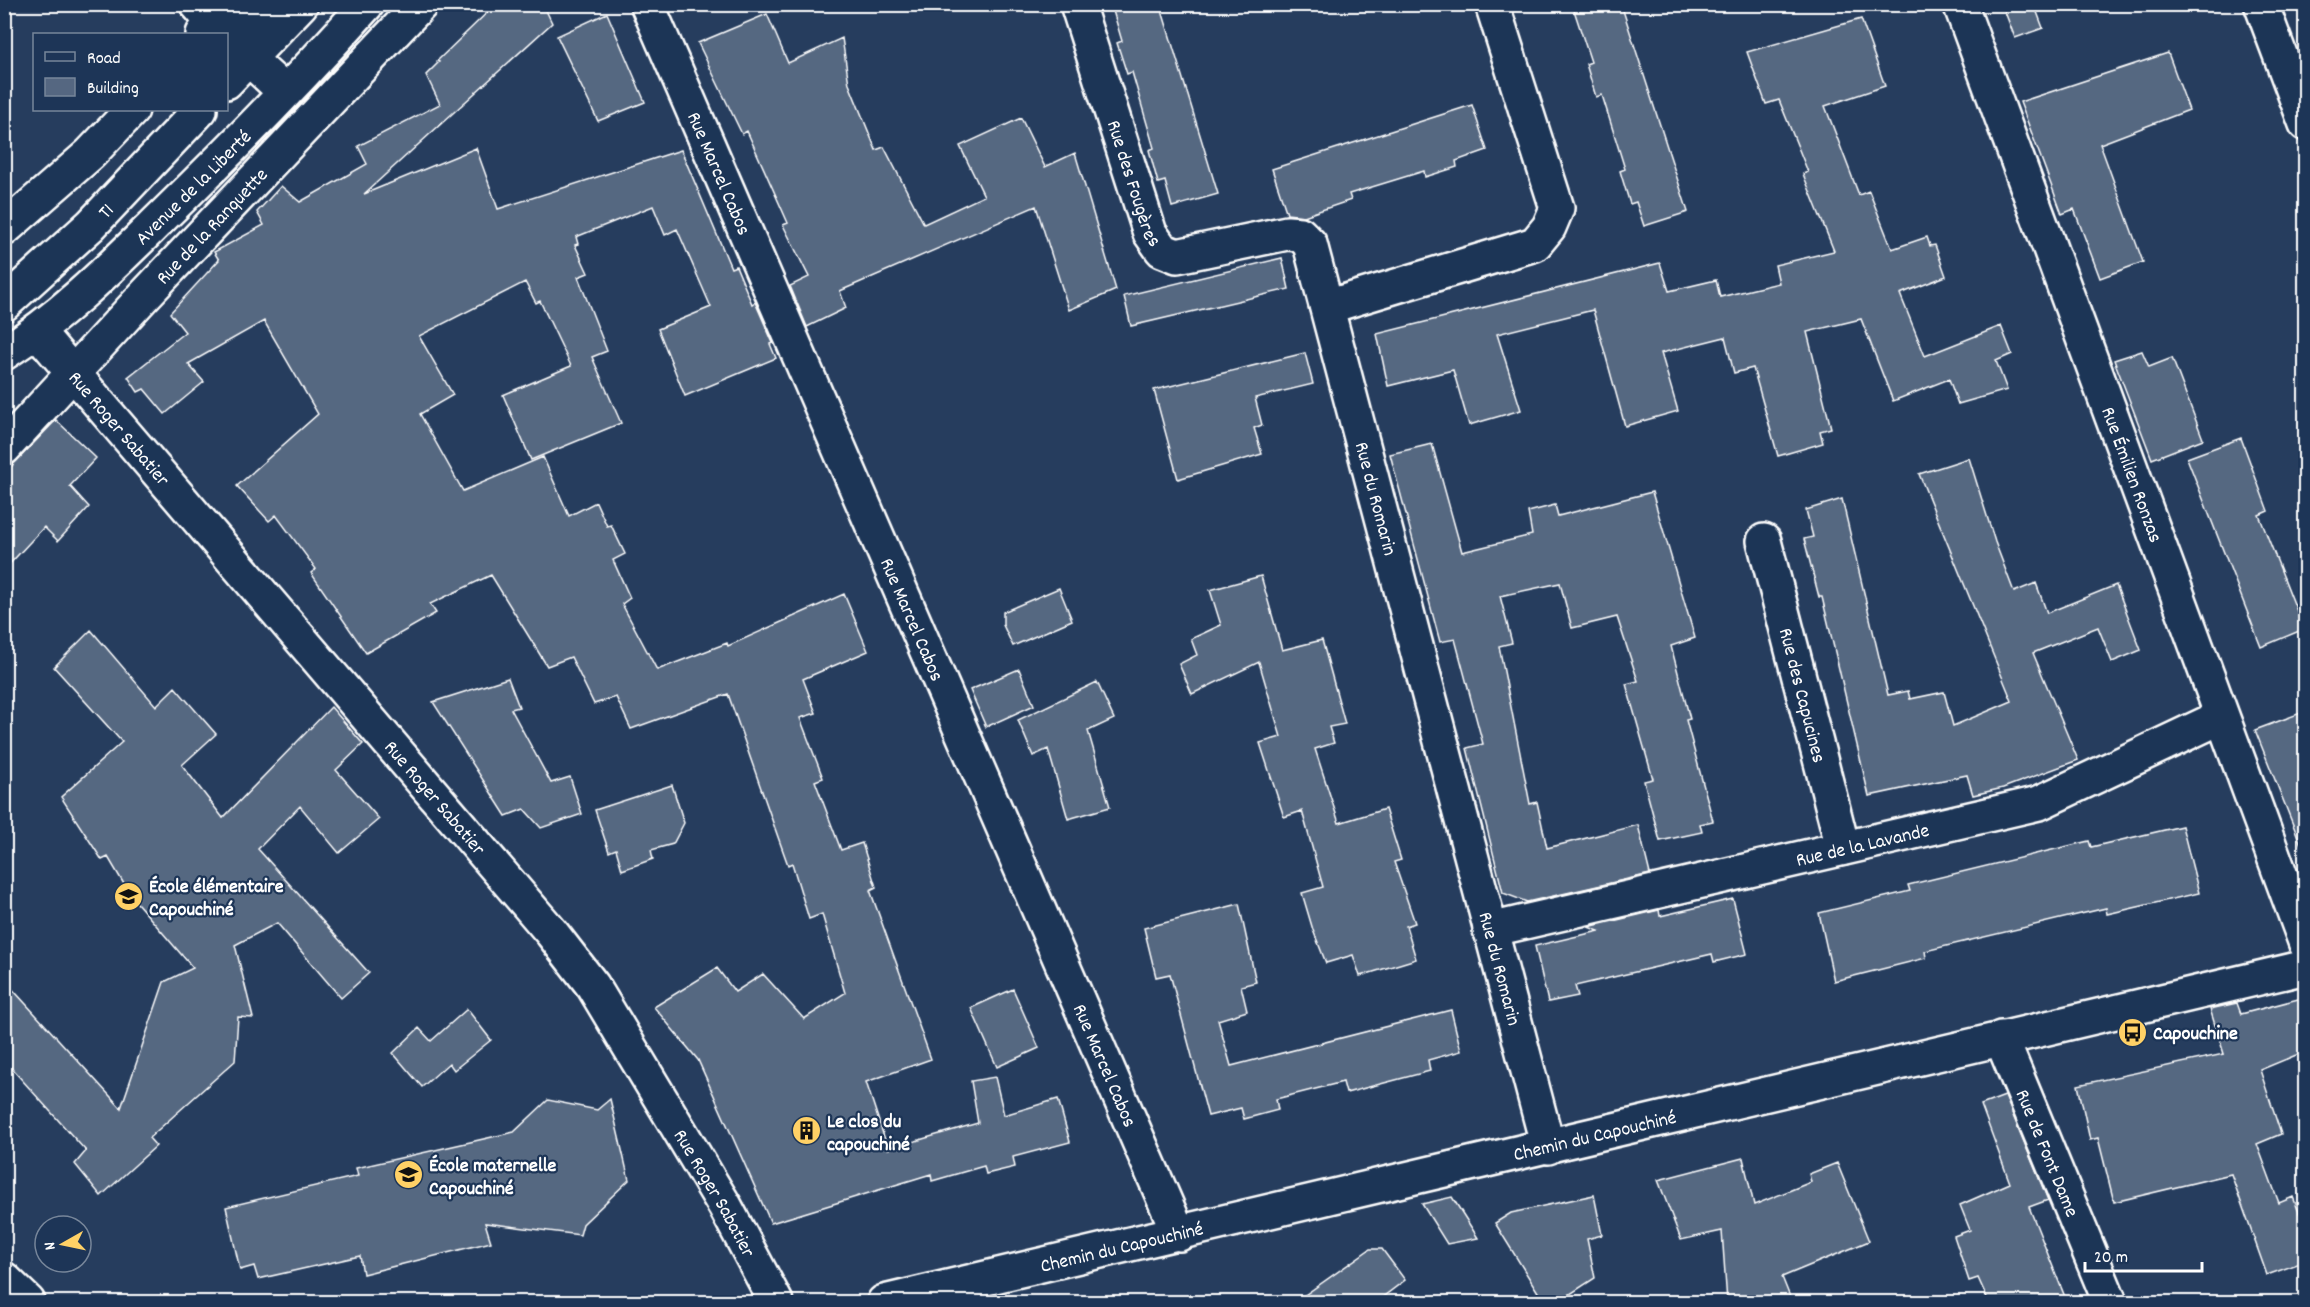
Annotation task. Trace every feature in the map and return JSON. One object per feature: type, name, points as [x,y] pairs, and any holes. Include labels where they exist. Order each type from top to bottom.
[{"type":"street","points":[[222,32],[269,4]]},
{"type":"street","points":[[222,32],[301,4]]},
{"type":"street","name":"Avenue de la Liberté","points":[[4,353],[38,332],[92,286],[236,145],[367,4]]},
{"type":"street","name":"Rue de la Ranquette","points":[[4,448],[144,296],[421,4]]},
{"type":"street","name":"Rue Marcel Cabos","points":[[647,4],[1179,1234]]},
{"type":"street","name":"Rue des Fougères","points":[[1077,4],[1150,233],[1162,250],[1177,256],[1287,233],[1299,234],[1310,244],[1328,307]]},
{"type":"street","points":[[1328,307],[1535,244],[1549,227],[1557,208],[1492,4]]},
{"type":"street","name":"Rue Émilien Ronzas","points":[[1959,4],[2306,944]]},
{"type":"street","points":[[2261,4],[2306,124]]},
{"type":"street","points":[[228,38],[285,92]]},
{"type":"street","points":[[4,229],[90,154],[131,111]]},
{"type":"street","name":"T1","points":[[4,282],[79,212],[170,111]]},
{"type":"street","name":"T1","points":[[4,304],[91,225],[199,111]]},
{"type":"street","name":"Rue du Romarin","points":[[1328,307],[1548,1147]]},
{"type":"street","name":"Rue Roger Sabatier","points":[[38,332],[552,933],[593,986],[725,1206],[776,1302]]},
{"type":"street","name":"Rue des Capucines","points":[[1764,541],[1843,848]]},
{"type":"street","name":"Rue de la Lavande","points":[[1490,930],[2039,803],[2221,717]]},
{"type":"street","name":"Chemin du Capouchiné","points":[[884,1302],[2306,967]]},
{"type":"street","name":"Rue de Font Dame","points":[[2001,1038],[2110,1302]]},
{"type":"building","points":[[496,4],[543,4],[552,23],[364,194],[476,148],[498,209],[681,150],[731,268],[736,266],[752,304],[755,302],[773,343],[770,344],[776,358],[685,396],[658,329],[711,307],[677,229],[665,235],[653,206],[576,237],[578,244],[575,245],[588,273],[578,277],[607,351],[592,357],[621,423],[531,460],[503,395],[571,366],[540,301],[536,303],[525,282],[419,336],[453,395],[420,414],[463,491],[543,457],[569,516],[596,502],[607,526],[611,525],[625,554],[613,560],[630,598],[622,604],[657,670],[727,643],[728,646],[844,594],[868,651],[803,679],[816,713],[800,718],[823,778],[815,781],[841,850],[862,843],[876,887],[870,890],[931,1059],[866,1082],[888,1149],[978,1123],[971,1081],[995,1077],[1004,1115],[1058,1099],[1070,1142],[1013,1157],[1015,1167],[986,1174],[984,1166],[932,1181],[931,1174],[771,1223],[698,1060],[654,1007],[717,968],[735,992],[763,974],[804,1019],[845,993],[822,914],[809,919],[792,863],[788,865],[728,694],[631,729],[616,697],[594,704],[571,657],[547,666],[491,575],[430,604],[436,613],[366,653],[311,573],[316,569],[276,515],[269,521],[237,486],[318,414],[264,321],[188,364],[204,382],[165,414],[144,389],[138,392],[128,377],[185,332],[170,313],[219,260],[214,252],[264,225],[257,212],[281,186],[300,202],[367,164],[358,146],[440,104],[426,75],[439,62],[437,61]]},
{"type":"building","points":[[1111,4],[1160,4],[1218,194],[1172,207],[1165,181],[1158,183],[1149,150],[1154,148],[1132,72],[1127,74],[1117,43],[1122,41]]},
{"type":"building","points":[[1572,4],[1621,4],[1688,212],[1644,226],[1636,202],[1630,204],[1620,171],[1625,169],[1602,95],[1596,97],[1586,64],[1591,62]]},
{"type":"building","points":[[2002,4],[2034,4],[2043,28],[2015,38]]},
{"type":"building","points":[[607,13],[645,102],[598,121],[557,36]]},
{"type":"building","points":[[767,14],[788,63],[842,38],[849,84],[876,150],[884,147],[924,224],[984,196],[960,146],[1021,118],[1045,167],[1075,153],[1116,290],[1069,310],[1036,206],[840,291],[846,308],[807,327],[790,286],[809,277],[783,225],[788,223],[747,131],[742,134],[698,43]]},
{"type":"building","points":[[1861,19],[1885,86],[1825,106],[1859,195],[1869,191],[1892,249],[1927,237],[1930,246],[1935,245],[1946,276],[1900,294],[1925,356],[2001,326],[2012,354],[1996,361],[2007,390],[1958,404],[1949,379],[1893,401],[1861,319],[1807,332],[1831,428],[1820,431],[1823,443],[1778,456],[1753,368],[1734,373],[1725,337],[1661,353],[1678,411],[1625,426],[1593,310],[1497,334],[1521,410],[1469,425],[1453,370],[1388,386],[1377,334],[1660,263],[1669,291],[1716,280],[1720,297],[1779,283],[1775,265],[1834,251],[1803,174],[1808,172],[1779,100],[1766,104],[1747,52]]},
{"type":"building","points":[[2168,53],[2189,110],[2100,144],[2143,262],[2100,278],[2074,209],[2062,214],[2020,102]]},
{"type":"building","points":[[1472,105],[1487,150],[1456,161],[1457,167],[1425,177],[1424,171],[1349,194],[1351,200],[1304,216],[1287,214],[1272,169]]},
{"type":"building","points":[[1282,258],[1289,289],[1131,326],[1124,296]]},
{"type":"building","points":[[2142,351],[2149,367],[2172,358],[2203,439],[2152,459],[2114,360]]},
{"type":"building","points":[[1305,353],[1313,384],[1255,398],[1262,425],[1254,428],[1262,454],[1178,479],[1154,390]]},
{"type":"building","points":[[56,420],[96,458],[70,486],[89,507],[58,541],[44,527],[4,570],[4,474]]},
{"type":"building","points":[[2241,438],[2268,511],[2259,515],[2304,629],[2261,647],[2187,458]]},
{"type":"building","points":[[1432,444],[1462,552],[1532,535],[1528,512],[1555,505],[1558,516],[1652,492],[1695,638],[1671,646],[1690,719],[1686,720],[1713,821],[1700,824],[1702,832],[1660,841],[1644,781],[1653,779],[1626,684],[1638,681],[1617,617],[1572,628],[1560,583],[1500,596],[1512,643],[1499,646],[1530,804],[1537,802],[1547,848],[1638,825],[1650,874],[1527,902],[1503,893],[1467,748],[1483,744],[1455,639],[1440,642],[1390,454]]},
{"type":"building","points":[[1969,458],[1995,542],[2014,592],[2036,583],[2047,613],[2116,585],[2141,650],[2112,662],[2098,627],[2033,653],[2078,760],[2003,788],[1973,795],[1967,775],[1869,796],[1822,597],[1819,597],[1804,539],[1813,537],[1806,510],[1842,499],[1888,695],[1908,691],[1910,699],[1944,692],[1953,726],[2012,701],[1919,474]]},
{"type":"building","points":[[1261,576],[1282,650],[1322,640],[1345,724],[1329,727],[1334,743],[1315,749],[1339,823],[1385,809],[1401,860],[1394,862],[1415,923],[1406,926],[1416,959],[1360,976],[1353,955],[1326,963],[1302,893],[1323,887],[1302,811],[1284,817],[1260,743],[1281,737],[1259,662],[1192,694],[1179,664],[1197,655],[1191,639],[1221,625],[1210,590]]},
{"type":"building","points":[[1059,588],[1072,620],[1013,646],[1003,625],[1003,612]]},
{"type":"building","points":[[91,630],[156,706],[175,687],[216,734],[182,765],[223,818],[331,707],[363,744],[336,770],[379,819],[339,853],[300,806],[258,849],[369,973],[341,998],[277,923],[235,945],[253,1018],[238,1017],[235,1061],[149,1138],[156,1146],[101,1196],[75,1164],[86,1151],[4,1060],[4,980],[121,1108],[164,982],[193,968],[131,896],[108,857],[102,860],[61,797],[122,742],[54,667]]},
{"type":"building","points":[[1019,669],[1034,705],[986,727],[970,690]]},
{"type":"building","points":[[508,678],[519,707],[511,709],[551,783],[570,777],[582,814],[541,828],[524,809],[506,816],[433,702]]},
{"type":"building","points":[[1097,682],[1114,719],[1088,731],[1110,807],[1068,819],[1048,749],[1033,756],[1018,720]]},
{"type":"building","points":[[2306,711],[2306,852],[2304,852],[2255,730]]},
{"type":"building","points":[[672,785],[684,823],[673,844],[651,850],[653,859],[622,870],[616,849],[609,852],[595,810]]},
{"type":"building","points":[[2182,826],[2199,893],[2107,914],[2106,908],[1925,951],[1926,958],[1834,981],[1819,913],[1910,891],[1908,885],[2089,841],[2091,847]]},
{"type":"building","points":[[1733,899],[1747,954],[1714,962],[1712,954],[1575,986],[1578,996],[1548,1002],[1535,946],[1599,931],[1588,927],[1659,910],[1660,916]]},
{"type":"building","points":[[1239,904],[1256,982],[1241,986],[1247,1011],[1218,1020],[1231,1066],[1451,1010],[1461,1051],[1428,1060],[1430,1071],[1346,1093],[1343,1082],[1276,1099],[1278,1110],[1244,1119],[1241,1108],[1208,1116],[1170,974],[1156,977],[1144,928]]},
{"type":"building","points":[[1013,989],[1039,1048],[997,1067],[971,1008]]},
{"type":"building","points":[[2306,997],[2306,1051],[2260,1070],[2281,1134],[2257,1144],[2279,1203],[2293,1197],[2306,1230],[2306,1261],[2267,1275],[2231,1174],[2114,1202],[2098,1138],[2090,1140],[2078,1085],[2224,1054],[2210,1009],[2237,1003],[2241,1014]]},
{"type":"building","points":[[467,1009],[491,1040],[454,1070],[449,1063],[422,1087],[393,1053],[419,1028],[431,1041]]},
{"type":"building","points":[[2005,1096],[2048,1200],[2029,1207],[2067,1302],[1989,1302],[1978,1278],[1969,1281],[1954,1236],[1970,1230],[1960,1205],[2010,1183],[1981,1105]]},
{"type":"building","points":[[610,1099],[629,1180],[583,1224],[580,1235],[485,1223],[491,1242],[363,1274],[360,1256],[258,1279],[254,1266],[240,1270],[226,1207],[358,1176],[356,1168],[514,1132],[548,1100],[597,1110]]},
{"type":"building","points":[[1743,1158],[1754,1205],[1811,1182],[1809,1174],[1837,1163],[1869,1241],[1782,1277],[1792,1302],[1727,1302],[1722,1231],[1681,1240],[1658,1180]]},
{"type":"building","points":[[1594,1195],[1602,1235],[1587,1239],[1595,1278],[1558,1302],[1544,1302],[1495,1223],[1511,1213]]},
{"type":"building","points":[[1452,1197],[1478,1238],[1447,1244],[1422,1204]]},
{"type":"building","points":[[1370,1249],[1382,1249],[1405,1280],[1376,1302],[1295,1302]]},
{"type":"place","name":"École élémentaire Capouchiné","points":[[128,896]]},
{"type":"place","name":"Capouchine","points":[[2132,1032]]},
{"type":"place","name":"Le clos du capouchiné","points":[[806,1131]]},
{"type":"place","name":"École maternelle Capouchiné","points":[[408,1175]]}]
